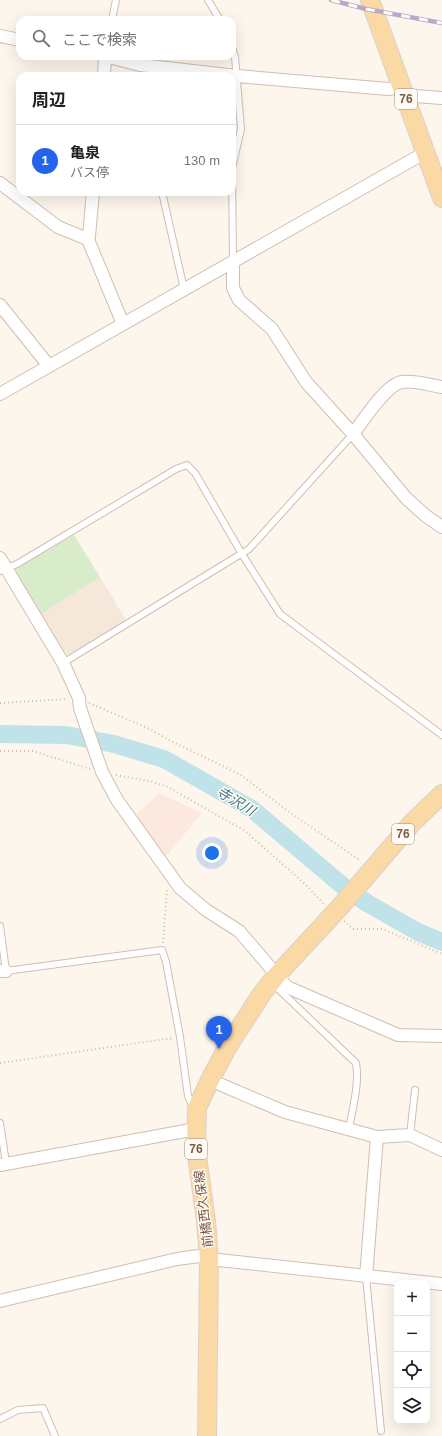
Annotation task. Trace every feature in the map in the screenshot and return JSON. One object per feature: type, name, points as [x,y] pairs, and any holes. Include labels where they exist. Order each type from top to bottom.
[{"type":"main road","name":"76","points":[[370,0],[442,198]]},
{"type":"main road","name":"76","points":[[336,911],[412,824],[442,794]]},
{"type":"main road","name":"前橋西久保線","points":[[207,1436],[209,1259],[206,1221],[196,1148],[197,1108],[228,1046],[263,992],[336,911]]},
{"type":"street","points":[[0,36],[16,39]]},
{"type":"street","points":[[104,72],[105,60]]},
{"type":"street","points":[[121,60],[140,65],[202,72]]},
{"type":"street","points":[[237,76],[388,89],[415,96],[442,98]]},
{"type":"street","points":[[0,394],[425,153]]},
{"type":"street","points":[[0,182],[16,194]]},
{"type":"street","points":[[18,196],[58,227],[85,238],[87,237]]},
{"type":"street","points":[[93,196],[89,236],[87,237],[123,324]]},
{"type":"street","points":[[233,261],[233,288],[239,300],[272,330],[306,382],[353,434],[412,504],[442,527]]},
{"type":"street","points":[[0,305],[49,366]]},
{"type":"street","points":[[353,434],[386,390],[394,385],[400,382],[410,382],[442,387]]},
{"type":"street","points":[[0,558],[3,570],[62,663],[79,703],[102,772],[117,800],[180,888],[206,910],[239,931],[274,979],[287,987],[398,1035],[442,1036]]},
{"type":"street","points":[[210,1080],[285,1112],[377,1137],[410,1134],[442,1150]]},
{"type":"street","points":[[3,1164],[196,1129]]},
{"type":"street","points":[[366,1277],[377,1137]]},
{"type":"street","points":[[0,1301],[177,1259],[199,1256],[209,1259],[442,1284]]},
{"type":"lane","points":[[113,16],[116,0]]},
{"type":"lane","points":[[208,0],[218,16]]},
{"type":"lane","points":[[235,60],[241,129],[236,151]]},
{"type":"lane","points":[[163,196],[184,289]]},
{"type":"lane","points":[[232,196],[233,261]]},
{"type":"lane","points":[[62,663],[249,549],[353,434]]},
{"type":"lane","points":[[3,570],[17,564],[176,469],[187,465],[195,473],[242,554],[280,614],[442,735]]},
{"type":"lane","points":[[0,926],[3,971],[162,950],[166,962],[180,1037],[188,1096],[192,1105],[197,1108]]},
{"type":"lane","points":[[274,979],[356,1063],[356,1086],[349,1129]]},
{"type":"lane","points":[[410,1134],[415,1090]]},
{"type":"lane","points":[[0,1123],[3,1164]]},
{"type":"lane","points":[[366,1277],[381,1430]]},
{"type":"lane","points":[[0,1419],[18,1410],[43,1408],[54,1436]]},
{"type":"path","points":[[0,703],[79,703],[150,729],[178,745],[241,775],[369,872]]},
{"type":"path","points":[[0,752],[34,751],[102,772],[149,781],[168,787],[245,831],[336,911],[353,928],[383,929],[442,954]]},
{"type":"path","points":[[162,950],[167,890],[172,878]]},
{"type":"path","points":[[0,1063],[180,1037]]},
{"type":"shaded area","points":[[100,577],[126,620],[70,654],[63,654],[40,615]]},
{"type":"shaded area","points":[[159,793],[202,813],[164,859],[135,816]]},
{"type":"green space","points":[[74,535],[100,577],[40,615],[15,571],[17,568]]},
{"type":"waterway","name":"寺沢川","points":[[0,734],[66,735],[114,744],[164,759],[252,809],[344,887],[367,903],[418,932],[442,942]]},
{"type":"railway","points":[[331,0],[366,9],[442,23]]},
{"type":"place","name":"亀泉","points":[[219,1049]]}]
